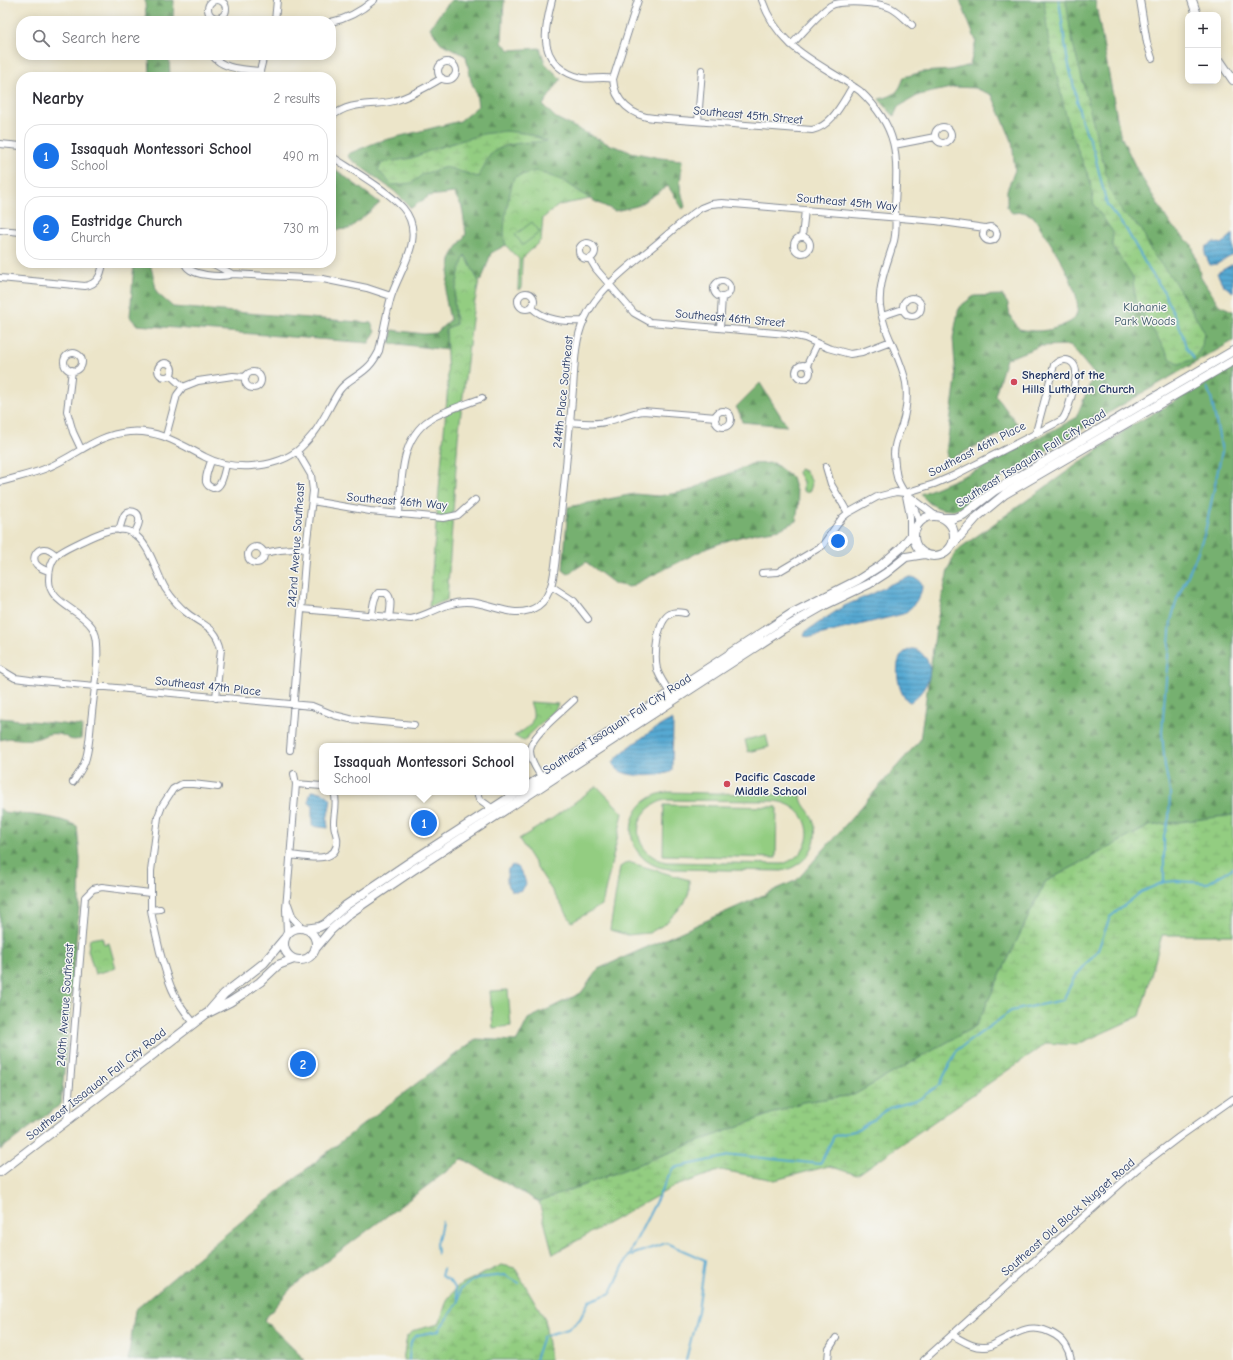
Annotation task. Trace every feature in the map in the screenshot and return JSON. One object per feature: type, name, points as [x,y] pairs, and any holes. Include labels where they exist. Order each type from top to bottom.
[{"type":"street","points":[[275,16],[277,0]]},
{"type":"street","points":[[336,21],[358,12],[374,0]]},
{"type":"street","points":[[552,0],[545,36],[546,47],[555,63],[566,72],[577,77],[589,79],[613,79],[638,0]]},
{"type":"street","points":[[762,0],[773,25],[791,45],[803,55],[853,86],[868,99],[882,118],[890,132],[894,144],[897,174],[894,240],[880,289],[880,305],[882,316],[903,370],[907,388],[905,415],[895,443],[894,451],[897,476],[900,485],[916,512],[917,527]]},
{"type":"street","points":[[1140,0],[1147,43],[1152,58]]},
{"type":"street","points":[[1192,0],[1196,12]]},
{"type":"street","points":[[791,45],[830,6],[842,3],[859,3],[889,7],[912,25]]},
{"type":"street","points":[[216,60],[222,64],[252,72]]},
{"type":"street","points":[[260,72],[263,60]]},
{"type":"street","points":[[1221,62],[1233,80]]},
{"type":"street","points":[[698,121],[702,70]]},
{"type":"street","points":[[336,114],[356,105],[400,99],[421,90],[442,78]]},
{"type":"street","name":"Southeast 45th Street","points":[[613,79],[615,91],[624,104],[641,116],[648,118],[806,131],[817,129],[828,122],[853,86]]},
{"type":"street","points":[[894,144],[935,137]]},
{"type":"street","points":[[0,144],[16,146]]},
{"type":"street","points":[[0,482],[48,468],[62,462],[104,436],[117,433],[141,432],[166,436],[212,460],[226,465],[243,467],[258,466],[285,457],[297,451],[314,433],[340,389],[369,366],[375,359],[379,351],[391,296],[410,252],[412,226],[404,209],[394,200],[336,159]]},
{"type":"street","name":"Southeast 45th Way","points":[[706,206],[722,203],[895,217],[964,224],[986,228]]},
{"type":"street","name":"244th Place Southeast","points":[[551,586],[563,500],[577,346],[584,321],[592,306],[609,284],[697,210],[706,206]]},
{"type":"street","points":[[802,237],[805,210]]},
{"type":"street","points":[[0,230],[16,232]]},
{"type":"street","name":"Southeast 46th Street","points":[[590,259],[596,269],[634,313],[646,321],[793,335],[839,352],[850,354],[862,352],[891,341]]},
{"type":"street","points":[[0,278],[85,286],[94,284],[101,276],[102,268]]},
{"type":"street","points":[[187,268],[191,271],[206,275],[226,276],[232,274],[323,279],[368,288],[391,296]]},
{"type":"street","points":[[221,268],[232,274]]},
{"type":"street","points":[[720,328],[722,297]]},
{"type":"street","points":[[530,307],[536,313],[549,318],[569,321],[584,321]]},
{"type":"street","points":[[882,316],[903,310]]},
{"type":"street","points":[[807,365],[817,344]]},
{"type":"street","name":"Southeast Issaquah Fall City Road","points":[[953,544],[977,516],[1005,494],[1233,351]]},
{"type":"street","name":"Southeast 46th Place","points":[[762,573],[778,572],[822,546],[837,524],[848,513],[877,497],[886,493],[905,493],[921,489],[955,475],[1036,432],[1056,424],[1065,417],[1066,414],[1076,372],[1074,363],[1061,360],[1056,362],[1054,365],[1036,432]]},
{"type":"street","name":"Southeast Issaquah Fall City Road","points":[[940,517],[958,517],[968,513],[994,492],[1138,410],[1233,361]]},
{"type":"street","points":[[72,370],[67,411],[73,432],[81,449]]},
{"type":"street","points":[[170,375],[183,387]]},
{"type":"street","points":[[166,436],[177,395],[183,387],[198,381],[233,376],[246,377]]},
{"type":"street","points":[[398,514],[405,452],[414,436],[427,421],[435,416],[482,398]]},
{"type":"street","points":[[570,422],[607,422],[643,411],[716,417]]},
{"type":"street","name":"242nd Avenue Southeast","points":[[290,750],[306,548],[313,482],[312,475],[297,451]]},
{"type":"street","points":[[212,460],[206,480],[207,485],[211,488],[216,488],[220,485],[226,465]]},
{"type":"street","points":[[826,467],[831,484],[848,513]]},
{"type":"street","points":[[905,493],[940,517],[951,526],[954,532],[953,544],[950,549],[940,556],[925,554],[918,548],[914,534],[917,527],[926,518],[940,517]]},
{"type":"street","points":[[905,493],[910,516],[910,538]]},
{"type":"street","name":"Southeast 46th Way","points":[[312,501],[362,510],[443,518],[458,515],[466,510],[475,500]]},
{"type":"street","points":[[119,530],[125,514],[134,512],[138,515],[139,519],[132,533]]},
{"type":"street","name":"Southeast Issaquah Fall City Road","points":[[529,785],[791,614],[871,572],[892,557],[910,538],[917,527]]},
{"type":"street","points":[[72,782],[81,770],[86,759],[95,685],[97,644],[96,635],[91,626],[84,618],[63,603],[51,590],[49,571],[56,555],[64,550],[108,530],[119,530],[132,533],[146,547],[162,583],[169,594],[187,613],[208,627],[216,636],[221,649],[216,698]]},
{"type":"street","points":[[264,553],[306,548]]},
{"type":"street","points":[[49,571],[36,564],[34,558],[36,553],[45,549],[56,555]]},
{"type":"street","name":"Southeast Issaquah Fall City Road","points":[[529,794],[777,633],[825,605],[869,584],[906,557],[925,554]]},
{"type":"street","points":[[302,609],[411,619],[420,617],[453,603],[477,602],[514,613],[522,612],[543,602],[548,595],[551,586],[574,601],[588,619]]},
{"type":"street","points":[[372,616],[376,596],[378,593],[386,592],[391,599],[389,618]]},
{"type":"street","points":[[670,693],[657,669],[656,656],[660,628],[661,623],[671,613],[685,613]]},
{"type":"street","name":"Southeast 47th Place","points":[[0,669],[15,678],[318,708],[334,715],[350,719],[414,725]]},
{"type":"street","points":[[541,777],[533,764],[530,751],[532,743],[537,735],[574,700]]},
{"type":"street","points":[[287,901],[293,918],[303,928],[309,931],[316,942],[312,955],[308,958],[294,960],[284,949],[286,936],[286,908],[296,784],[294,774]]},
{"type":"street","points":[[194,1023],[184,1011],[170,987],[153,925],[150,893],[151,871],[158,817],[162,806],[173,789],[182,784],[218,787]]},
{"type":"street","points":[[296,784],[319,786]]},
{"type":"street","points":[[291,855],[323,858],[330,856],[333,852],[336,847],[337,838],[334,830],[336,808],[334,795]]},
{"type":"street","points":[[478,795],[479,799],[493,809]]},
{"type":"street","points":[[286,936],[295,929],[319,927],[325,924],[345,906],[514,795]]},
{"type":"street","name":"Southeast Issaquah Fall City Road","points":[[315,949],[331,930],[350,913],[528,795]]},
{"type":"street","name":"240th Avenue Southeast","points":[[67,1121],[85,897],[92,889],[102,887],[150,893]]},
{"type":"street","points":[[151,910],[160,909]]},
{"type":"street","name":"Southeast Issaquah Fall City Road","points":[[206,1014],[224,994],[264,963],[286,936]]},
{"type":"street","name":"Southeast Issaquah Fall City Road","points":[[0,1172],[206,1014],[230,1002],[247,991],[260,982],[278,965],[294,960]]},
{"type":"street","name":"Southeast Old Black Nugget Road","points":[[924,1360],[1138,1169],[1179,1137],[1233,1099]]},
{"type":"street","points":[[952,1335],[970,1344],[983,1347],[992,1345],[1025,1329],[1040,1328],[1059,1337],[1068,1348],[1071,1360]]},
{"type":"street","points":[[828,1360],[830,1349],[836,1338]]},
{"type":"green space","points":[[145,0],[174,0],[173,16],[146,16]]},
{"type":"green space","points":[[451,0],[504,0],[502,43],[510,50],[540,48],[545,63],[561,79],[543,105],[556,118],[608,144],[631,152],[660,158],[682,160],[680,186],[685,207],[683,209],[668,186],[637,206],[615,211],[590,199],[564,181],[504,232],[506,245],[491,253],[482,279],[479,282],[465,255],[454,299],[456,324],[446,329],[447,350],[390,343],[392,330],[424,334],[436,333],[450,320],[445,295],[452,255],[466,234],[462,207],[454,193],[429,196],[411,208],[394,191],[349,158],[348,154],[377,142],[460,121],[478,106],[466,56],[441,43],[430,28]]},
{"type":"green space","name":"Klahanie Park Woods","points":[[960,0],[1095,0],[1120,134],[1137,170],[1170,224],[1192,245],[1201,277],[1219,305],[1233,311],[1233,341],[1120,406],[987,487],[963,507],[946,510],[929,503],[921,494],[980,469],[1076,418],[1094,374],[1070,345],[1040,346],[1006,359],[995,395],[1018,425],[948,460],[946,452],[956,379],[953,338],[959,307],[974,296],[1002,295],[1008,304],[1010,316],[1019,329],[1035,331],[1050,329],[1070,322],[1076,316],[1078,305],[1070,279],[1063,264],[1033,216],[1023,212],[1012,213],[1007,207],[1007,190],[1015,170],[1012,141],[992,95],[975,88],[955,87],[919,95],[898,107],[894,116],[879,99],[893,95],[898,90],[904,77],[922,72],[951,70],[970,65],[976,41]]},
{"type":"green space","points":[[1044,0],[1066,0],[1071,36],[1111,193],[1122,212],[1142,230],[1152,253],[1172,278],[1204,331],[1202,346],[1194,359],[1179,364],[1170,358],[1135,301],[1133,278],[1112,245],[1113,232],[1094,205],[1090,181],[1068,124],[1048,37]]},
{"type":"green space","points":[[149,60],[169,60],[170,72],[150,72]]},
{"type":"green space","points":[[506,131],[529,134],[546,141],[509,145],[496,150],[490,155],[478,177],[446,167],[423,174],[412,183],[392,185],[378,170],[382,163],[412,158],[434,149],[483,134]]},
{"type":"green space","points":[[336,170],[380,203],[349,229],[336,230]]},
{"type":"green space","points":[[536,171],[564,181],[590,199],[559,205],[543,218],[541,240],[522,259],[521,288],[518,290],[519,259],[507,247],[504,239],[506,211],[514,177]]},
{"type":"green space","points":[[532,222],[540,232],[523,245],[515,235]]},
{"type":"green space","points":[[465,255],[479,282],[473,311],[458,438],[447,600],[429,607],[448,385],[446,329],[456,324],[454,299],[459,273]]},
{"type":"green space","points":[[134,268],[151,268],[157,293],[173,307],[371,323],[375,332],[369,343],[137,325],[130,317]]},
{"type":"green space","points":[[1233,368],[1233,815],[1149,826],[1045,882],[976,1026],[854,1095],[803,1102],[539,1202],[463,1159],[292,1287],[264,1320],[305,1360],[128,1360],[135,1310],[303,1172],[389,1104],[476,1039],[517,1041],[528,1019],[581,993],[598,969],[797,880],[920,740],[937,621],[948,570],[954,555],[960,548],[1131,426]]},
{"type":"green space","points":[[760,383],[787,426],[742,422],[736,407]]},
{"type":"green space","points":[[774,463],[792,478],[799,501],[796,521],[780,529],[755,533],[729,540],[705,549],[629,587],[615,584],[586,562],[568,574],[563,570],[568,507],[634,494],[659,496],[688,491],[751,464]]},
{"type":"green space","points":[[799,469],[805,471],[812,484],[808,493],[803,491],[803,482],[798,473]]},
{"type":"green space","points":[[530,702],[558,704],[555,710],[528,736],[525,741],[514,736],[528,727],[533,719]]},
{"type":"green space","points":[[0,718],[82,726],[81,739],[73,740],[62,735],[48,734],[34,739],[9,738],[0,740]]},
{"type":"green space","points":[[766,735],[769,747],[748,752],[745,740]]},
{"type":"green space","points":[[597,786],[623,813],[602,905],[572,922],[519,839],[553,818]]},
{"type":"green space","points":[[667,792],[801,795],[802,802],[813,819],[815,837],[813,845],[805,859],[791,868],[782,871],[669,869],[653,865],[641,856],[634,845],[631,832],[633,819],[640,807],[651,797]],"holes":[[[665,800],[773,801],[787,804],[797,810],[804,819],[808,829],[807,840],[803,850],[794,858],[782,864],[666,862],[654,857],[646,850],[640,841],[638,831],[640,822],[645,813],[653,805]]]},
{"type":"green space","points":[[664,805],[777,807],[776,858],[663,855]]},
{"type":"green space","points":[[0,808],[4,812],[50,818],[68,822],[77,826],[80,858],[79,908],[61,1104],[0,1150]]},
{"type":"green space","points":[[1233,815],[1233,935],[1162,935],[1140,1016],[1076,1045],[1047,1043],[857,1175],[829,1166],[775,1180],[721,1170],[673,1187],[553,1254],[539,1202],[803,1102],[854,1095],[976,1026],[1045,882],[1149,826]]},
{"type":"green space","points":[[628,862],[689,880],[689,892],[684,904],[665,924],[649,933],[627,935],[610,930],[620,867]]},
{"type":"green space","points":[[102,937],[104,944],[109,943],[116,968],[95,974],[88,950],[90,939]]},
{"type":"green space","points":[[508,990],[511,1026],[493,1028],[490,991]]},
{"type":"green space","points":[[502,1265],[515,1268],[545,1319],[550,1360],[403,1360],[407,1336],[415,1330],[439,1324],[447,1300],[459,1285]]},
{"type":"water","points":[[1233,234],[1233,255],[1217,264],[1210,265],[1205,254],[1206,247],[1214,242],[1222,244]]},
{"type":"water","points":[[1233,264],[1233,292],[1223,285],[1217,273]]},
{"type":"water","points":[[910,577],[917,579],[921,583],[922,588],[913,606],[903,614],[811,637],[804,636],[805,632],[844,606],[891,584]]},
{"type":"water","points":[[912,649],[920,651],[927,661],[929,674],[925,687],[910,702],[906,699],[900,689],[897,669],[902,655]]},
{"type":"water","points":[[671,720],[673,721],[672,771],[655,775],[632,775],[626,774],[616,768],[613,763],[622,753],[649,733]]},
{"type":"water","points":[[311,791],[319,791],[319,795],[327,795],[331,800],[327,820],[328,828],[312,826],[312,806],[308,802]]},
{"type":"water","points":[[512,865],[518,867],[524,877],[526,884],[522,890],[512,891],[508,886],[508,869]]},
{"type":"waterway","points":[[1059,0],[1067,57],[1081,118],[1094,152],[1107,205],[1126,229],[1148,268],[1163,290],[1181,330],[1186,347],[1194,359]]},
{"type":"waterway","points":[[1164,882],[1164,836],[1169,818],[1170,791],[1165,767],[1162,732],[1171,621],[1177,599],[1194,562],[1205,532],[1222,451],[1211,397],[1207,387]]},
{"type":"waterway","points":[[535,1360],[543,1336],[568,1329],[580,1319],[589,1301],[611,1293],[628,1256],[673,1168],[734,1155],[820,1164],[834,1136],[858,1130],[889,1108],[918,1100],[940,1084],[957,1050],[1011,1011],[1063,1000],[1074,978],[1098,950],[1110,917],[1141,892],[1164,882],[1176,881],[1208,883],[1233,868]]},
{"type":"waterway","points":[[437,1254],[436,1243],[442,1222]]},
{"type":"waterway","points":[[628,1256],[666,1243],[705,1260],[698,1311],[686,1360]]},
{"type":"waterway","points":[[443,1269],[441,1276],[449,1280],[453,1285],[458,1299]]},
{"type":"waterway","points":[[409,1360],[410,1344],[414,1337],[438,1331],[459,1301],[460,1289],[477,1278],[505,1275],[519,1283]]},
{"type":"place","name":"Shepherd of the Hills Lutheran Church","points":[[1014,382]]},
{"type":"place","name":"Pacific Cascade Middle School","points":[[727,784]]},
{"type":"place","name":"Issaquah Montessori School","points":[[424,823]]},
{"type":"place","name":"Eastridge Church","points":[[303,1064]]}]
